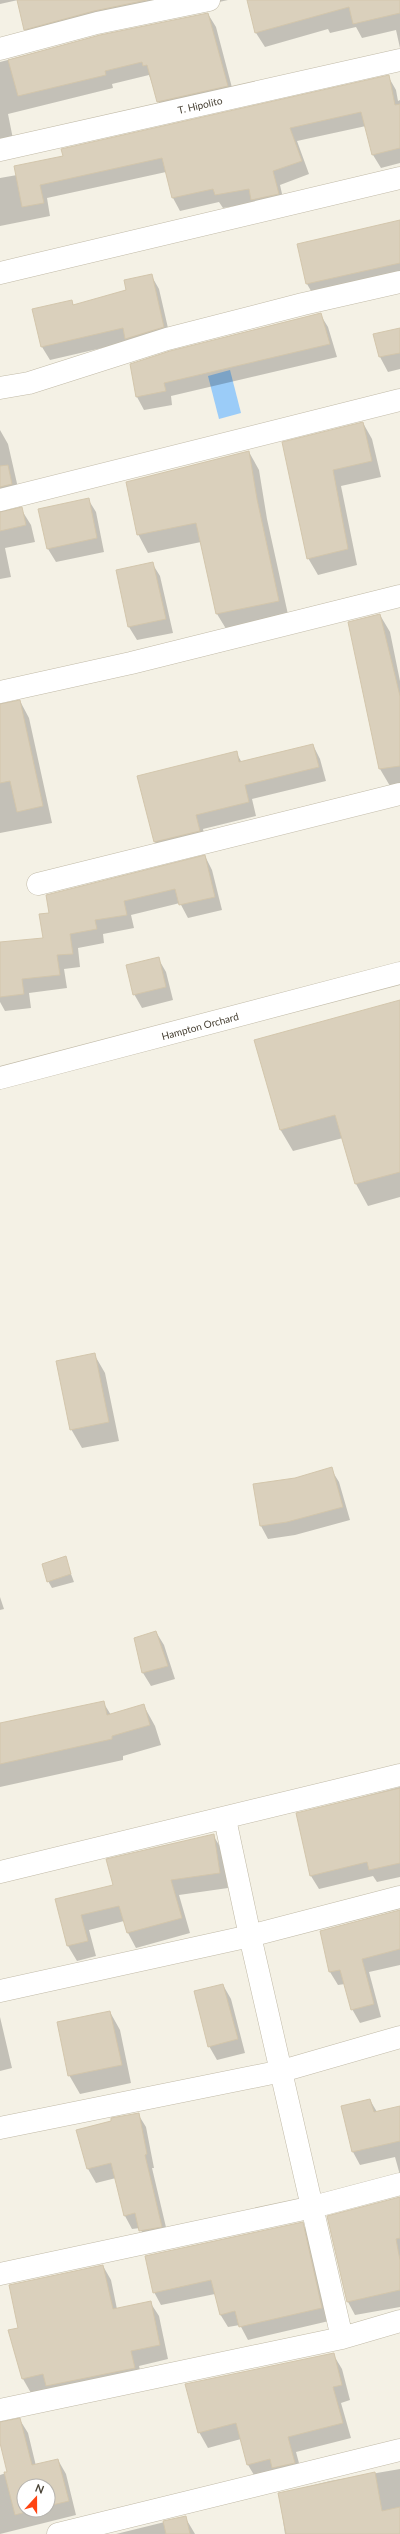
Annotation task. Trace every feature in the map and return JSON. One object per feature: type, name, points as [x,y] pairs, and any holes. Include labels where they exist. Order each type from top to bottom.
[{"type":"street","points":[[0,49],[97,23],[209,0]]},
{"type":"street","name":"T. Hipolito","points":[[0,150],[400,60]]},
{"type":"street","points":[[0,272],[400,178]]},
{"type":"street","points":[[0,388],[29,383],[124,354],[167,339],[303,304],[400,282]]},
{"type":"street","points":[[0,500],[400,400]]},
{"type":"street","points":[[0,692],[131,664],[400,596]]},
{"type":"street","points":[[38,884],[400,794]]},
{"type":"street","name":"Hampton Orchard","points":[[0,1078],[400,973]]},
{"type":"street","points":[[0,1872],[400,1776]]},
{"type":"street","points":[[225,1819],[250,1936],[342,2338]]},
{"type":"street","points":[[0,1991],[250,1936],[400,1897]]},
{"type":"street","points":[[0,2128],[282,2071],[400,2037]]},
{"type":"street","points":[[0,2274],[313,2206],[400,2184]]},
{"type":"street","points":[[0,2410],[342,2338],[400,2321]]},
{"type":"street","points":[[60,2534],[400,2450]]},
{"type":"water","points":[[230,370],[241,413],[219,419],[208,376]]},
{"type":"building","points":[[17,0],[147,0],[94,11],[24,30]]},
{"type":"building","points":[[247,0],[400,0],[400,13],[353,24],[349,7],[255,33]]},
{"type":"building","points":[[208,13],[228,86],[157,102],[147,65],[143,66],[142,62],[105,71],[106,75],[18,96],[8,60],[100,35]]},
{"type":"building","points":[[389,75],[395,105],[400,104],[400,148],[372,155],[361,112],[290,128],[302,161],[273,171],[279,194],[251,200],[249,189],[215,195],[213,189],[172,198],[162,158],[40,185],[44,203],[22,207],[14,166],[63,156],[61,149]]},
{"type":"building","points":[[400,220],[400,263],[306,284],[297,244]]},
{"type":"building","points":[[152,274],[164,327],[125,339],[123,328],[41,347],[32,309],[72,300],[73,305],[126,290],[124,280]]},
{"type":"building","points":[[321,313],[330,344],[164,383],[166,391],[136,397],[130,364],[170,351]]},
{"type":"building","points":[[400,328],[400,353],[379,357],[373,334]]},
{"type":"building","points":[[363,422],[372,461],[333,470],[348,549],[307,559],[282,442]]},
{"type":"building","points":[[249,451],[257,499],[279,601],[216,614],[196,523],[137,535],[126,482]]},
{"type":"building","points":[[8,465],[12,484],[0,487],[0,466]]},
{"type":"building","points":[[89,498],[97,538],[47,549],[38,509]]},
{"type":"building","points":[[22,507],[26,525],[0,531],[0,512]]},
{"type":"building","points":[[153,562],[166,619],[128,627],[116,570]]},
{"type":"building","points":[[380,614],[400,696],[400,766],[379,769],[348,622]]},
{"type":"building","points":[[20,700],[43,806],[17,812],[10,781],[0,783],[0,704]]},
{"type":"building","points":[[313,744],[319,767],[245,785],[249,802],[196,815],[200,831],[154,842],[137,776],[237,751],[239,762]]},
{"type":"building","points":[[205,855],[215,897],[179,905],[175,889],[124,901],[127,915],[95,920],[97,929],[70,934],[73,954],[57,955],[60,975],[22,979],[24,994],[0,997],[0,942],[43,938],[39,914],[49,913],[46,895]]},
{"type":"building","points":[[159,957],[166,987],[133,995],[126,965]]},
{"type":"building","points":[[400,1000],[400,1172],[355,1184],[335,1115],[280,1130],[254,1040]]},
{"type":"building","points":[[95,1353],[109,1422],[70,1430],[56,1361]]},
{"type":"building","points":[[332,1467],[343,1507],[287,1522],[260,1526],[253,1484],[295,1478]]},
{"type":"building","points":[[66,1556],[71,1574],[47,1582],[42,1564]]},
{"type":"building","points":[[156,1631],[168,1666],[142,1673],[134,1638]]},
{"type":"building","points":[[104,1701],[107,1715],[144,1704],[150,1725],[112,1736],[112,1739],[0,1764],[0,1723]]},
{"type":"building","points":[[400,1788],[400,1863],[369,1870],[367,1862],[310,1876],[296,1813]]},
{"type":"building","points":[[214,1834],[220,1873],[171,1880],[182,1918],[127,1933],[119,1906],[81,1915],[88,1941],[67,1946],[55,1899],[113,1885],[106,1859]]},
{"type":"building","points":[[400,1910],[400,1949],[362,1959],[374,2004],[351,2010],[340,1970],[329,1972],[320,1931]]},
{"type":"building","points":[[223,1984],[238,2039],[208,2047],[194,1991]]},
{"type":"building","points":[[110,2011],[122,2065],[68,2076],[57,2022]]},
{"type":"building","points":[[370,2099],[374,2112],[400,2106],[400,2141],[352,2152],[341,2106]]},
{"type":"building","points":[[139,2113],[147,2154],[145,2155],[162,2227],[139,2231],[135,2213],[124,2216],[111,2163],[87,2169],[76,2130],[111,2121],[111,2118]]},
{"type":"building","points":[[400,2197],[400,2238],[396,2239],[400,2260],[400,2290],[347,2302],[327,2216]]},
{"type":"building","points":[[303,2222],[322,2308],[239,2327],[235,2311],[220,2315],[211,2280],[153,2293],[145,2256]]},
{"type":"building","points":[[103,2265],[113,2309],[151,2301],[160,2345],[131,2351],[135,2368],[46,2386],[43,2374],[22,2379],[8,2330],[18,2328],[9,2285]]},
{"type":"building","points":[[334,2353],[342,2385],[333,2387],[343,2423],[288,2437],[295,2463],[272,2468],[270,2459],[247,2465],[236,2423],[198,2433],[185,2384]]},
{"type":"building","points":[[20,2418],[32,2465],[58,2459],[69,2501],[56,2504],[56,2478],[16,2478],[15,2515],[4,2472],[7,2472],[0,2443],[0,2422]]},
{"type":"building","points":[[375,2472],[382,2511],[400,2507],[400,2534],[286,2534],[278,2493]]},
{"type":"building","points":[[186,2516],[190,2534],[166,2534],[163,2521]]}]
